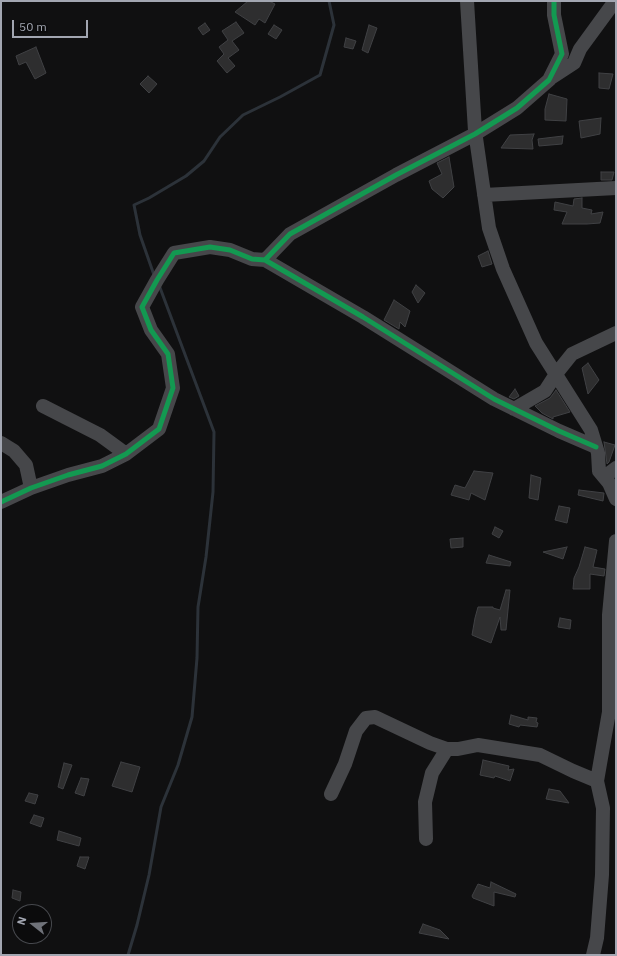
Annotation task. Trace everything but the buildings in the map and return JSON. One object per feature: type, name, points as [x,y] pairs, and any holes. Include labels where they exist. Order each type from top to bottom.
[{"type":"street","points":[[467,1],[476,134],[489,228],[502,269],[536,343],[591,430],[598,453],[599,471],[609,483],[616,499]]},
{"type":"street","points":[[549,80],[562,54],[554,15],[554,1]]},
{"type":"street","points":[[265,260],[290,234],[396,175],[476,134],[517,108],[549,80],[574,63],[580,49],[615,1]]},
{"type":"street","points":[[484,195],[616,188]]},
{"type":"street","points":[[1,502],[31,488],[68,475],[102,466],[126,454],[159,429],[173,388],[168,354],[151,330],[142,308],[156,280],[174,253],[210,247],[230,250],[252,259],[265,260],[362,317],[494,399],[596,447]]},
{"type":"street","points":[[514,409],[545,391],[572,354],[616,333]]},
{"type":"street","points":[[43,406],[100,435],[126,454]]},
{"type":"street","points":[[1,443],[14,451],[26,465],[31,488]]},
{"type":"street","points":[[604,477],[616,468]]},
{"type":"street","points":[[593,955],[597,938],[609,808],[597,780],[613,712],[613,615],[616,541]]},
{"type":"street","points":[[332,794],[345,764],[356,731],[366,718],[375,717],[430,743],[447,748],[458,749],[478,746],[540,756],[572,771],[597,780]]},
{"type":"street","points":[[426,839],[426,795],[432,773],[447,748]]},
{"type":"waterway","points":[[154,275],[140,235],[134,205],[186,176],[204,161],[220,137],[243,115],[320,75],[334,25],[329,1]]},
{"type":"waterway","points":[[128,955],[149,875],[161,807],[178,765],[192,717],[197,658],[198,607],[206,557],[213,492],[214,432],[159,285]]},
{"type":"cycle path","points":[[554,1],[554,15],[562,54],[549,80],[517,108],[475,134],[396,175],[290,234],[265,260],[363,317],[494,399],[559,431],[596,447]]},
{"type":"cycle path","points":[[1,502],[31,488],[68,475],[102,466],[126,454],[159,429],[173,388],[168,354],[151,330],[142,307],[174,253],[210,247],[230,250],[252,259],[265,260]]}]
